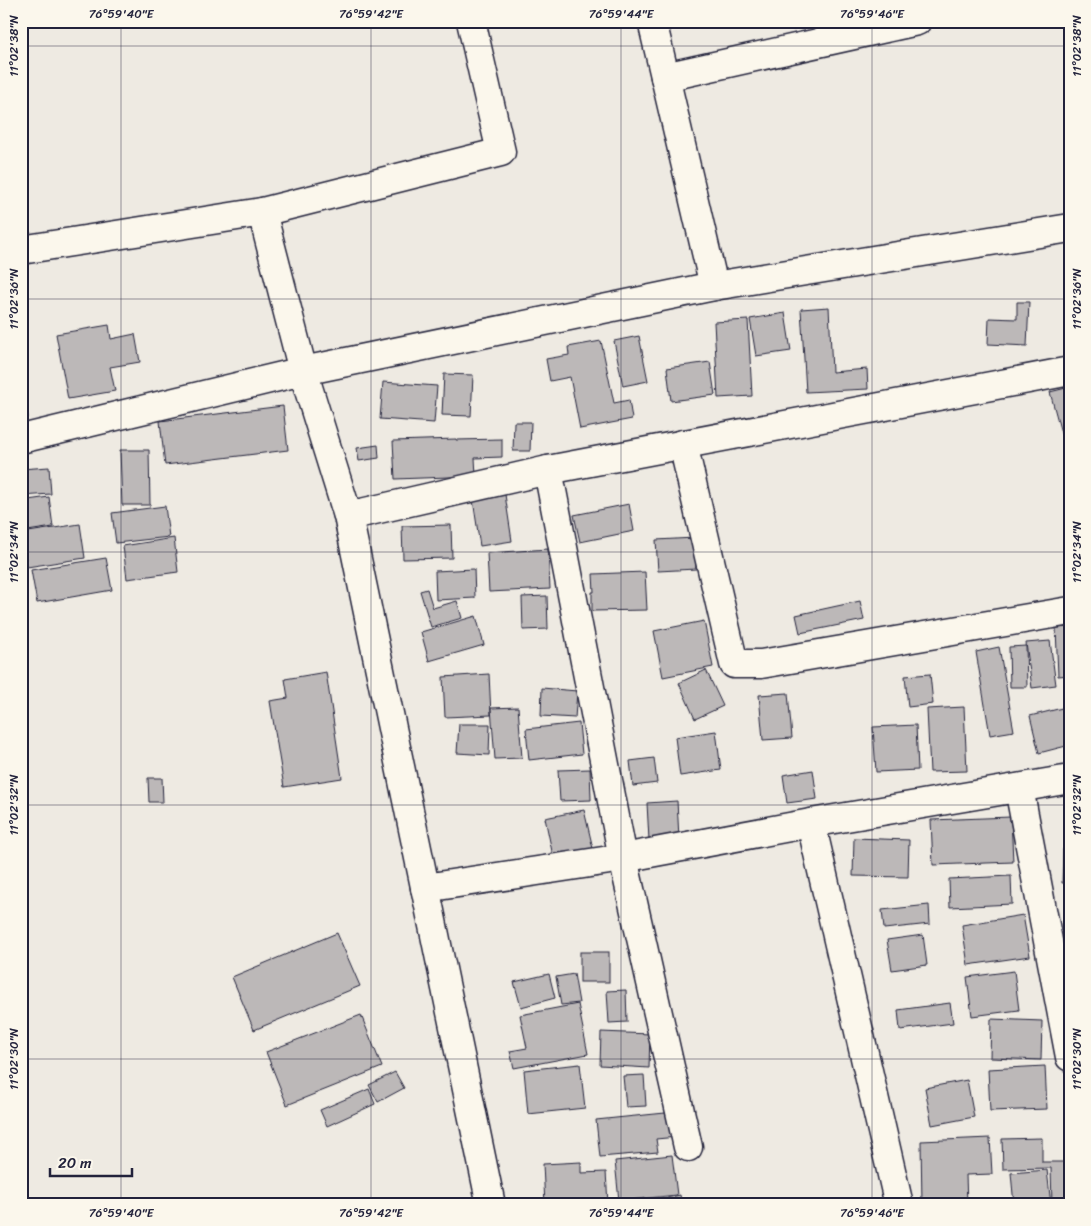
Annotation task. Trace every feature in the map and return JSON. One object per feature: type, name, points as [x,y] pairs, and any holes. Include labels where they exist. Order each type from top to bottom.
[{"type":"street","points":[[21,250],[262,212],[501,152],[471,21]]},
{"type":"street","points":[[652,21],[714,286]]},
{"type":"street","points":[[665,77],[917,21]]},
{"type":"street","points":[[262,212],[303,371],[348,516],[491,1205]]},
{"type":"street","points":[[21,439],[303,371],[714,286],[1070,228]]},
{"type":"street","points":[[348,516],[548,470],[1070,371]]},
{"type":"street","points":[[683,444],[734,664],[761,664],[1070,611]]},
{"type":"street","points":[[548,470],[623,858],[688,1147]]},
{"type":"street","points":[[425,888],[623,858],[811,823],[1070,779]]},
{"type":"street","points":[[1019,788],[1070,1057]]},
{"type":"street","points":[[811,823],[899,1205]]},
{"type":"building","points":[[1017,302],[1029,302],[1027,346],[988,344],[989,318],[1017,319]]},
{"type":"building","points":[[829,307],[832,372],[867,369],[868,389],[806,392],[801,309]]},
{"type":"building","points":[[785,313],[791,351],[756,356],[750,319]]},
{"type":"building","points":[[748,320],[752,396],[718,398],[714,322]]},
{"type":"building","points":[[109,325],[111,339],[135,334],[140,362],[110,367],[115,391],[68,399],[56,334]]},
{"type":"building","points":[[639,336],[648,381],[623,386],[614,341]]},
{"type":"building","points":[[601,341],[614,403],[629,400],[632,419],[580,429],[570,377],[550,381],[546,359],[569,355],[568,347]]},
{"type":"building","points":[[21,350],[28,418],[21,419]]},
{"type":"building","points":[[710,362],[715,395],[671,401],[667,368]]},
{"type":"building","points":[[444,374],[473,375],[471,416],[442,415]]},
{"type":"building","points":[[383,382],[437,386],[434,423],[380,419]]},
{"type":"building","points":[[1070,387],[1070,459],[1068,459],[1050,392]]},
{"type":"building","points":[[283,406],[288,450],[165,465],[160,421]]},
{"type":"building","points":[[514,422],[531,422],[530,451],[513,451]]},
{"type":"building","points":[[502,439],[502,457],[475,458],[476,476],[395,479],[393,441]]},
{"type":"building","points":[[378,445],[379,458],[359,461],[357,448]]},
{"type":"building","points":[[120,450],[149,450],[150,505],[122,505]]},
{"type":"building","points":[[49,467],[51,494],[21,496],[21,469]]},
{"type":"building","points":[[504,488],[512,541],[480,546],[472,493]]},
{"type":"building","points":[[49,497],[53,527],[21,532],[21,501]]},
{"type":"building","points":[[629,504],[634,531],[580,542],[574,515]]},
{"type":"building","points":[[165,506],[169,537],[116,543],[112,513]]},
{"type":"building","points":[[80,524],[85,558],[27,567],[22,533]]},
{"type":"building","points":[[451,525],[452,558],[403,559],[402,526]]},
{"type":"building","points":[[174,538],[178,572],[127,579],[123,546]]},
{"type":"building","points":[[695,538],[696,569],[658,571],[656,540]]},
{"type":"building","points":[[548,549],[550,589],[489,592],[487,553]]},
{"type":"building","points":[[106,558],[112,590],[37,603],[31,570]]},
{"type":"building","points":[[474,569],[475,598],[436,600],[435,571]]},
{"type":"building","points":[[645,572],[647,610],[592,611],[593,574]]},
{"type":"building","points":[[427,589],[433,608],[457,601],[462,618],[431,627],[420,591]]},
{"type":"building","points":[[547,596],[548,629],[523,630],[522,597]]},
{"type":"building","points":[[860,601],[864,620],[800,633],[796,615]]},
{"type":"building","points":[[476,616],[484,645],[429,661],[421,632]]},
{"type":"building","points":[[704,621],[713,667],[663,677],[654,631]]},
{"type":"building","points":[[1070,627],[1070,675],[1058,676],[1056,628]]},
{"type":"building","points":[[1050,641],[1056,685],[1032,688],[1026,643]]},
{"type":"building","points":[[1026,646],[1027,687],[1010,687],[1009,647]]},
{"type":"building","points":[[999,647],[1014,731],[990,735],[976,652]]},
{"type":"building","points":[[706,670],[723,706],[695,719],[679,683]]},
{"type":"building","points":[[326,672],[342,778],[284,787],[270,701],[288,698],[285,679]]},
{"type":"building","points":[[489,674],[491,715],[445,717],[443,677]]},
{"type":"building","points":[[930,674],[933,704],[908,707],[905,676]]},
{"type":"building","points":[[542,688],[577,691],[575,718],[541,716]]},
{"type":"building","points":[[788,693],[792,738],[763,740],[759,695]]},
{"type":"building","points":[[518,707],[522,758],[495,759],[491,708]]},
{"type":"building","points":[[964,707],[967,771],[930,772],[927,709]]},
{"type":"building","points":[[1062,708],[1070,745],[1039,753],[1030,716]]},
{"type":"building","points":[[579,723],[582,754],[529,760],[526,729]]},
{"type":"building","points":[[459,724],[490,724],[489,755],[457,753]]},
{"type":"building","points":[[916,725],[918,770],[876,772],[873,727]]},
{"type":"building","points":[[716,731],[721,770],[680,776],[675,737]]},
{"type":"building","points":[[654,758],[657,783],[633,786],[630,761]]},
{"type":"building","points":[[590,769],[591,800],[560,801],[558,770]]},
{"type":"building","points":[[813,770],[817,799],[787,803],[783,775]]},
{"type":"building","points":[[148,778],[162,778],[163,802],[149,802]]},
{"type":"building","points":[[677,801],[679,838],[649,840],[647,803]]},
{"type":"building","points":[[1070,804],[1070,842],[1068,843],[1064,805]]},
{"type":"building","points":[[584,810],[594,853],[554,861],[545,818]]},
{"type":"building","points":[[1011,817],[1013,862],[933,865],[931,820]]},
{"type":"building","points":[[854,838],[909,840],[908,877],[853,876]]},
{"type":"building","points":[[1063,849],[1070,850],[1070,883],[1062,883]]},
{"type":"building","points":[[1011,876],[1012,904],[950,907],[949,879]]},
{"type":"building","points":[[929,905],[930,924],[884,929],[882,910]]},
{"type":"building","points":[[1023,915],[1030,956],[968,965],[962,925]]},
{"type":"building","points":[[337,933],[360,986],[254,1030],[232,977]]},
{"type":"building","points":[[923,935],[927,965],[892,970],[887,940]]},
{"type":"building","points":[[580,952],[609,952],[609,982],[580,982]]},
{"type":"building","points":[[1014,971],[1019,1010],[972,1016],[967,977]]},
{"type":"building","points":[[549,974],[555,998],[521,1007],[514,982]]},
{"type":"building","points":[[574,974],[579,1003],[561,1005],[556,977]]},
{"type":"building","points":[[626,990],[627,1022],[609,1023],[607,991]]},
{"type":"building","points":[[950,1003],[953,1023],[900,1030],[898,1010]]},
{"type":"building","points":[[578,1004],[588,1054],[514,1068],[510,1051],[527,1048],[520,1015]]},
{"type":"building","points":[[361,1015],[382,1067],[287,1105],[266,1052]]},
{"type":"building","points":[[991,1019],[1042,1021],[1041,1060],[990,1058]]},
{"type":"building","points":[[601,1032],[650,1034],[649,1068],[600,1065]]},
{"type":"building","points":[[580,1064],[585,1108],[528,1114],[524,1070]]},
{"type":"building","points":[[1045,1066],[1047,1109],[990,1111],[988,1069]]},
{"type":"building","points":[[395,1072],[404,1088],[378,1102],[369,1085]]},
{"type":"building","points":[[644,1075],[646,1106],[626,1107],[623,1076]]},
{"type":"building","points":[[967,1080],[974,1117],[932,1125],[925,1088]]},
{"type":"building","points":[[369,1089],[375,1104],[327,1126],[320,1110]]},
{"type":"building","points":[[675,1112],[677,1137],[656,1139],[658,1152],[600,1157],[596,1120]]},
{"type":"building","points":[[990,1138],[992,1174],[966,1175],[967,1205],[922,1205],[921,1141]]},
{"type":"building","points":[[1042,1138],[1042,1162],[1070,1162],[1070,1205],[1052,1205],[1051,1168],[1003,1169],[1002,1139]]},
{"type":"building","points":[[672,1155],[677,1195],[619,1201],[615,1161]]},
{"type":"building","points":[[581,1162],[581,1173],[606,1172],[608,1204],[545,1205],[543,1164]]},
{"type":"building","points":[[1047,1170],[1051,1205],[1014,1205],[1011,1173]]},
{"type":"building","points":[[680,1195],[682,1205],[635,1205]]}]
